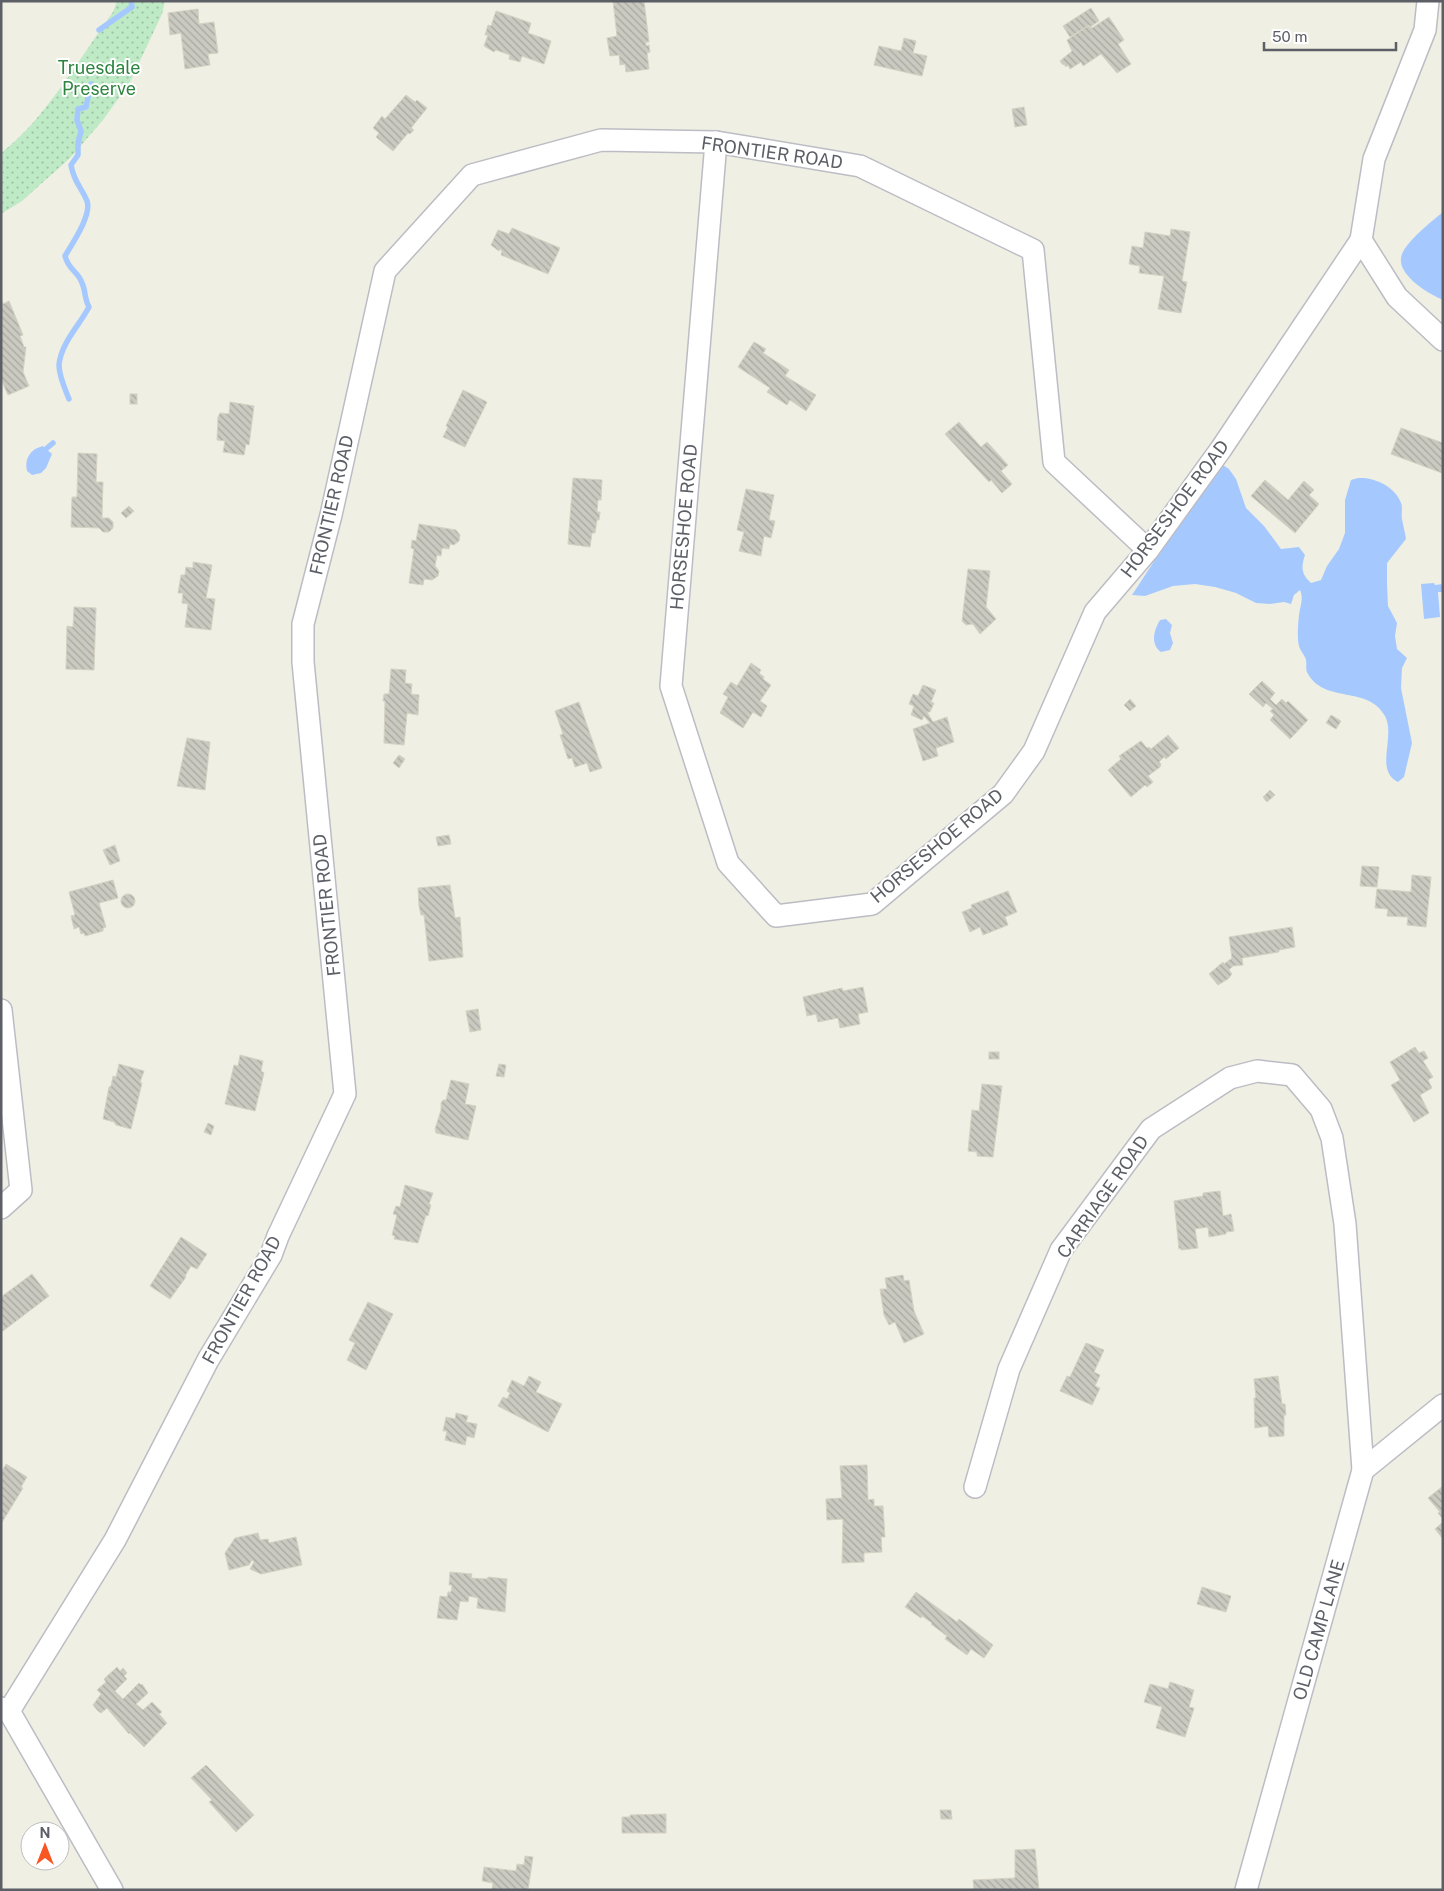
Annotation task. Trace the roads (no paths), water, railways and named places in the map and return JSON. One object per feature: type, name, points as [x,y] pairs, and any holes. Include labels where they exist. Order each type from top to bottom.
[{"type":"street","points":[[1428,1],[1425,30],[1374,159],[1361,240],[1398,297],[1443,340]]},
{"type":"street","name":"FRONTIER ROAD","points":[[5,1710],[115,1540],[208,1360],[271,1255],[278,1236],[345,1094],[303,662],[303,624],[331,515],[385,271],[472,175],[601,140],[716,142],[860,166],[1033,250],[1054,462],[1148,550]]},
{"type":"street","name":"HORSESHOE ROAD","points":[[716,142],[671,686],[728,863],[776,916],[872,904],[1003,794],[1034,751],[1095,612],[1148,550],[1220,449],[1361,240]]},
{"type":"street","points":[[1,1010],[21,1190],[1,1208]]},
{"type":"street","name":"CARRIAGE ROAD","points":[[975,1487],[1009,1369],[1062,1250],[1151,1129],[1230,1078],[1257,1071],[1292,1075],[1321,1109],[1332,1138],[1345,1224],[1363,1470]]},
{"type":"street","points":[[1363,1470],[1443,1405]]},
{"type":"street","name":"OLD CAMP LANE","points":[[1246,1890],[1363,1470]]},
{"type":"street","points":[[5,1710],[112,1890]]},
{"type":"water","points":[[1443,212],[1443,300],[1414,282],[1403,269],[1401,261],[1402,254],[1409,243]]},
{"type":"water","points":[[43,446],[52,454],[46,468],[41,473],[32,475],[27,471],[26,466],[29,455],[35,449]]},
{"type":"water","points":[[1220,463],[1229,469],[1236,479],[1246,508],[1264,526],[1281,549],[1299,547],[1305,555],[1303,563],[1304,573],[1311,583],[1321,580],[1327,566],[1339,549],[1345,533],[1345,500],[1351,480],[1357,478],[1372,479],[1387,486],[1398,497],[1402,505],[1402,519],[1406,539],[1387,563],[1388,606],[1397,623],[1395,636],[1397,649],[1407,658],[1402,668],[1401,688],[1412,743],[1404,777],[1398,782],[1391,777],[1387,770],[1388,724],[1378,707],[1358,697],[1325,689],[1315,683],[1307,672],[1305,656],[1300,648],[1298,639],[1302,599],[1300,590],[1294,595],[1291,604],[1284,602],[1256,603],[1236,593],[1195,584],[1173,586],[1145,596],[1132,595]]},
{"type":"water","points":[[1434,583],[1435,585],[1443,584],[1443,592],[1438,592],[1440,617],[1424,619],[1421,584]]},
{"type":"water","points":[[1166,619],[1172,625],[1170,633],[1173,643],[1170,650],[1161,652],[1155,645],[1154,637],[1160,620]]},
{"type":"waterway","points":[[99,30],[132,7],[131,1]]},
{"type":"waterway","points":[[69,399],[60,374],[60,357],[89,307],[80,279],[69,265],[65,256],[84,221],[88,207],[71,165],[78,155],[81,131],[77,120],[78,109],[86,107],[91,84]]},
{"type":"waterway","points":[[47,448],[53,443]]},
{"type":"park label","name":"Truesdale Preserve","points":[[99,78]]}]
